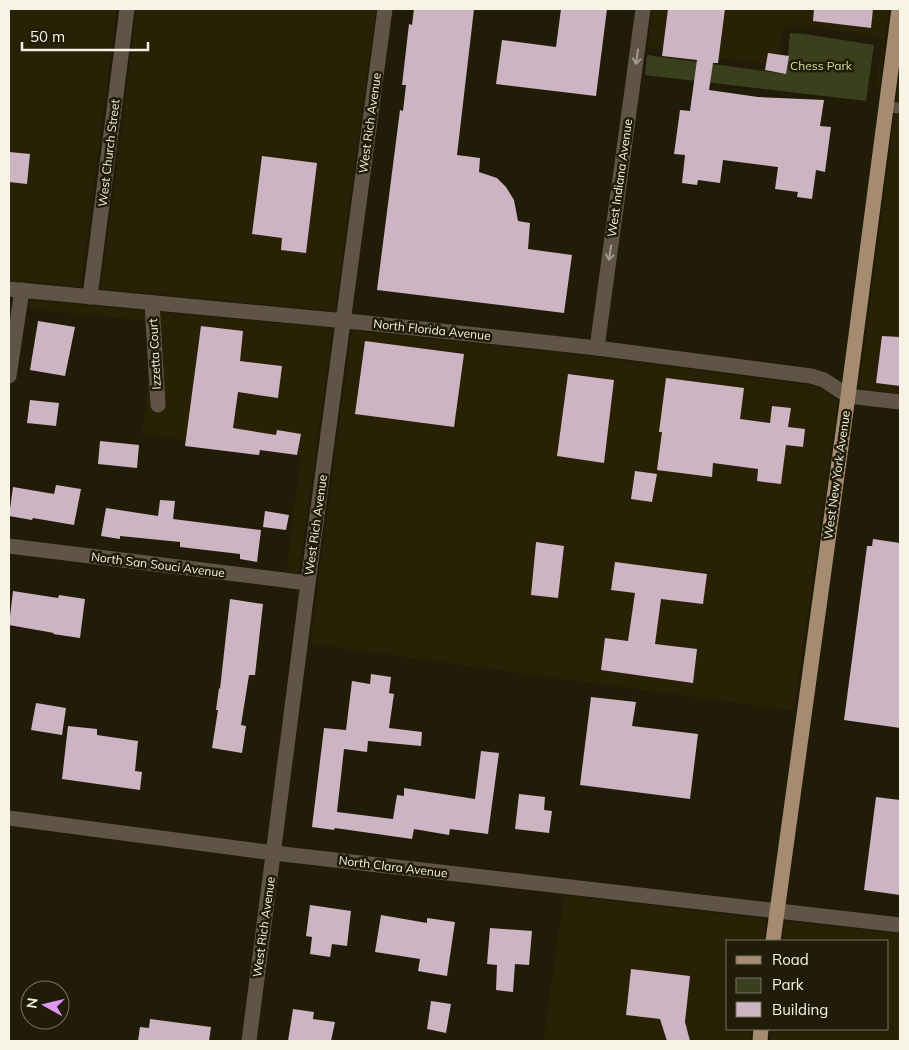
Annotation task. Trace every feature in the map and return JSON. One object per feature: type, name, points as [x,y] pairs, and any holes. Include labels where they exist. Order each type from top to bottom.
[{"type":"main road","name":"West New York Avenue","points":[[773,940],[848,396],[893,107],[899,9]]},
{"type":"street","name":"West Church Street","points":[[90,297],[127,9]]},
{"type":"street","name":"West Rich Avenue","points":[[249,1041],[385,9]]},
{"type":"street","name":"West Indiana Avenue","points":[[597,348],[643,9]]},
{"type":"street","name":"North Florida Avenue","points":[[15,290],[344,320],[597,348],[811,376],[824,380],[848,396]]},
{"type":"street","points":[[9,376],[15,290]]},
{"type":"street","name":"Izzetta Court","points":[[152,302],[158,405]]},
{"type":"street","points":[[848,396],[900,402]]},
{"type":"street","name":"North San Souci Avenue","points":[[9,546],[308,583]]},
{"type":"street","name":"North Clara Avenue","points":[[9,818],[274,853],[900,925]]},
{"type":"shaded area","points":[[9,9],[117,9],[81,287],[9,280]]},
{"type":"shaded area","points":[[137,9],[376,9],[335,311],[101,289]]},
{"type":"shaded area","points":[[653,9],[889,9],[878,89],[876,89],[882,43],[875,37],[807,26],[788,25],[782,32],[779,66],[648,48]]},
{"type":"shaded area","points":[[900,72],[900,394],[859,389]]},
{"type":"shaded area","points":[[30,300],[333,328],[299,573],[286,572],[301,456],[142,434],[155,322],[29,309]]},
{"type":"shaded area","points":[[352,330],[595,357],[809,385],[820,388],[838,400],[794,711],[310,644]]},
{"type":"shaded area","points":[[564,895],[766,919],[763,940],[726,940],[726,1030],[752,1030],[750,1041],[543,1041]]},
{"type":"shaded area","points":[[785,921],[900,934],[900,1041],[770,1041],[771,1030],[889,1030],[889,940],[783,940]]},
{"type":"green space","name":"Chess Park","points":[[790,33],[874,45],[866,101],[645,75],[647,55],[786,74]]},
{"type":"building","points":[[414,9],[474,9],[457,155],[480,158],[479,172],[497,178],[506,187],[514,200],[518,221],[530,223],[528,249],[572,255],[564,313],[377,290],[400,110],[403,111],[406,85],[402,85],[409,24],[412,25]]},
{"type":"building","points":[[561,9],[607,9],[596,96],[496,84],[502,40],[556,47]]},
{"type":"building","points":[[668,9],[725,9],[718,63],[713,63],[709,90],[758,97],[824,100],[820,126],[831,127],[825,172],[816,170],[812,199],[797,197],[798,192],[775,189],[778,167],[723,160],[720,183],[698,180],[697,185],[682,183],[685,155],[674,154],[680,110],[690,111],[697,60],[662,56]]},
{"type":"building","points":[[814,9],[873,9],[871,28],[813,21]]},
{"type":"building","points":[[768,53],[789,56],[786,74],[765,70]]},
{"type":"building","points":[[9,152],[30,154],[27,184],[9,182]]},
{"type":"building","points":[[262,156],[317,163],[306,253],[281,250],[282,238],[252,234]]},
{"type":"building","points":[[38,321],[75,327],[65,376],[30,370]]},
{"type":"building","points":[[201,326],[243,331],[240,361],[282,366],[278,398],[238,392],[233,428],[276,435],[277,430],[301,434],[297,455],[260,450],[259,455],[185,446]]},
{"type":"building","points":[[882,336],[900,337],[900,386],[876,383]]},
{"type":"building","points":[[365,341],[464,354],[454,427],[355,414]]},
{"type":"building","points":[[568,374],[614,380],[604,463],[557,456]]},
{"type":"building","points":[[666,378],[744,388],[740,419],[770,423],[772,406],[791,408],[788,427],[805,429],[803,447],[786,445],[781,484],[757,481],[758,469],[713,463],[712,477],[657,470],[662,432],[659,432]]},
{"type":"building","points":[[30,400],[59,403],[56,426],[27,423]]},
{"type":"building","points":[[100,441],[139,445],[137,468],[98,464]]},
{"type":"building","points":[[635,471],[657,474],[652,502],[631,499]]},
{"type":"building","points":[[56,485],[81,489],[74,525],[9,516],[13,487],[54,494]]},
{"type":"building","points":[[160,500],[175,501],[173,519],[261,530],[257,562],[240,559],[240,554],[180,547],[180,542],[120,536],[120,539],[101,536],[106,508],[158,516]]},
{"type":"building","points":[[265,511],[289,515],[286,530],[263,527]]},
{"type":"building","points":[[873,539],[900,543],[900,728],[844,720],[867,546],[872,546]]},
{"type":"building","points":[[536,542],[564,546],[558,598],[531,595]]},
{"type":"building","points":[[615,562],[707,574],[703,604],[661,599],[655,644],[697,649],[693,683],[601,670],[605,638],[628,641],[635,593],[611,590]]},
{"type":"building","points":[[13,591],[58,598],[59,595],[85,599],[80,638],[9,625]]},
{"type":"building","points":[[230,599],[263,604],[255,675],[249,675],[241,725],[246,726],[242,753],[212,748]]},
{"type":"building","points":[[371,674],[391,677],[389,693],[394,694],[389,728],[422,732],[421,746],[368,741],[367,752],[344,749],[337,812],[393,819],[397,795],[404,796],[404,788],[475,799],[481,751],[499,753],[488,834],[450,829],[449,835],[414,829],[412,839],[335,828],[334,830],[312,827],[324,728],[346,730],[352,681],[370,684]]},
{"type":"building","points":[[591,697],[636,702],[632,726],[698,734],[690,799],[580,785]]},
{"type":"building","points":[[36,703],[66,708],[62,735],[31,730]]},
{"type":"building","points":[[68,726],[97,729],[97,735],[138,741],[135,771],[142,772],[140,790],[62,779]]},
{"type":"building","points":[[519,794],[545,797],[544,810],[552,811],[549,833],[515,829]]},
{"type":"building","points":[[876,797],[900,800],[900,895],[864,890]]},
{"type":"building","points":[[310,905],[351,911],[347,946],[332,944],[330,957],[310,954],[312,937],[306,936]]},
{"type":"building","points":[[381,915],[427,923],[427,918],[455,922],[447,976],[418,971],[420,959],[375,952]]},
{"type":"building","points":[[490,928],[532,931],[529,965],[515,964],[513,992],[496,990],[497,965],[487,964]]},
{"type":"building","points":[[631,969],[690,976],[685,1022],[690,1041],[667,1041],[660,1019],[626,1015]]},
{"type":"building","points":[[431,1001],[451,1004],[446,1033],[427,1029]]},
{"type":"building","points":[[293,1009],[314,1012],[313,1019],[335,1022],[331,1041],[288,1041]]},
{"type":"building","points":[[150,1019],[211,1027],[209,1041],[138,1041],[140,1027],[149,1028]]}]
